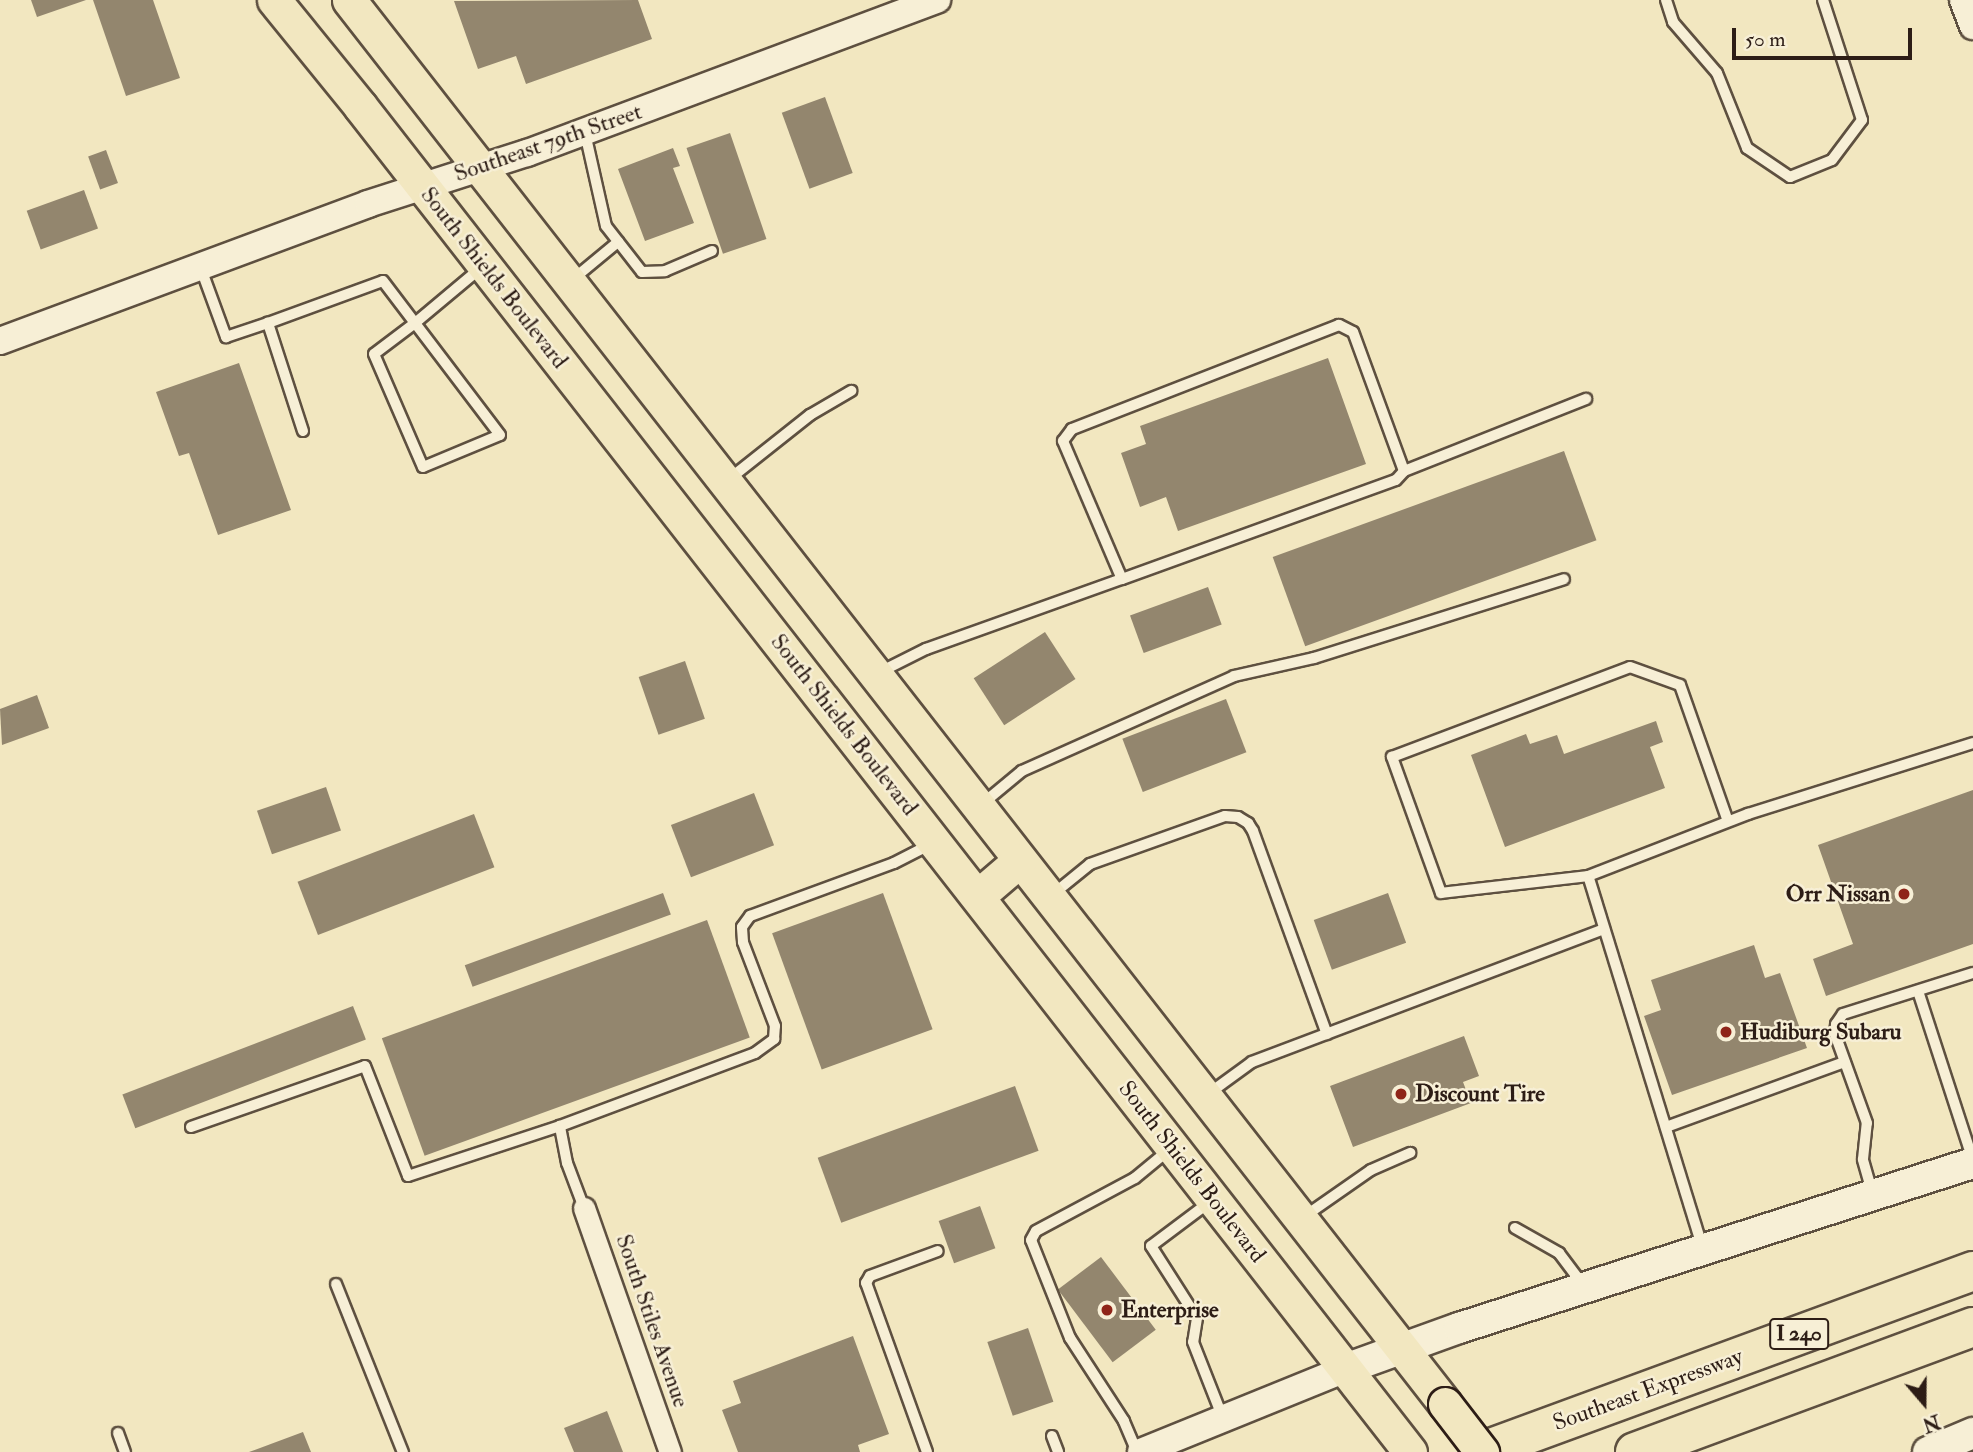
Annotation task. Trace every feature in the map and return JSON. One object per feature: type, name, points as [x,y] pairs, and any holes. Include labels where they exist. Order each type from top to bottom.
[{"type":"highway","name":"Southeast Expressway","points":[[1481,1452],[1973,1270]]},
{"type":"highway","name":"I 240","points":[[1635,1452],[1973,1327]]},
{"type":"main road","name":"South Shields Boulevard","points":[[274,0],[978,896],[1410,1452]]},
{"type":"main road","points":[[349,0],[1481,1452]]},
{"type":"main road","points":[[978,896],[1020,860]]},
{"type":"main road","points":[[1345,1370],[1400,1348],[1973,1162]]},
{"type":"main road","points":[[1928,1452],[1973,1433]]},
{"type":"street","name":"Southeast 79th Street","points":[[0,341],[422,186],[584,132],[937,0]]},
{"type":"street","points":[[1963,0],[1973,26]]},
{"type":"street","name":"South Stiles Avenue","points":[[584,1208],[670,1452]]},
{"type":"street","points":[[1139,1452],[1345,1370]]},
{"type":"lane","points":[[1666,0],[1673,22],[1717,73],[1747,148],[1790,177],[1832,160],[1862,120],[1824,0]]},
{"type":"lane","points":[[584,132],[606,226],[642,272],[666,271],[712,251]]},
{"type":"lane","points":[[570,281],[618,242]]},
{"type":"lane","points":[[200,266],[226,337],[383,281],[415,323],[500,435],[423,467],[374,354],[415,323],[484,265]]},
{"type":"lane","points":[[268,323],[303,432]]},
{"type":"lane","points":[[1122,579],[1063,441],[1072,429],[1339,325],[1353,332],[1404,471]]},
{"type":"lane","points":[[726,482],[810,415],[852,391]]},
{"type":"lane","points":[[875,674],[926,649],[1396,480],[1404,471],[1586,399]]},
{"type":"lane","points":[[979,807],[1022,771],[1234,676],[1314,658],[1564,579]]},
{"type":"lane","points":[[1728,821],[1680,685],[1630,667],[1392,757],[1441,893],[1588,876],[1728,821],[1973,743]]},
{"type":"lane","points":[[1049,897],[1090,864],[1225,817],[1238,817],[1248,823],[1253,831],[1327,1034]]},
{"type":"lane","points":[[191,1127],[365,1066],[408,1176],[560,1126],[755,1052],[774,1039],[775,1026],[743,942],[742,927],[750,916],[894,863],[935,842]]},
{"type":"lane","points":[[1588,876],[1703,1249]]},
{"type":"lane","points":[[1206,1096],[1252,1062],[1604,929]]},
{"type":"lane","points":[[1873,1195],[1863,1159],[1867,1123],[1835,1034],[1843,1014],[1973,973]]},
{"type":"lane","points":[[1918,991],[1973,1162]]},
{"type":"lane","points":[[1666,1127],[1845,1062]]},
{"type":"lane","points":[[560,1126],[566,1163],[584,1208]]},
{"type":"lane","points":[[1139,1452],[1124,1422],[1070,1338],[1031,1240],[1036,1231],[1135,1178],[1172,1147]]},
{"type":"lane","points":[[1300,1219],[1371,1170],[1410,1153]]},
{"type":"lane","points":[[1213,1200],[1151,1246],[1197,1318],[1193,1342],[1223,1418]]},
{"type":"lane","points":[[1515,1228],[1559,1253],[1585,1288]]},
{"type":"lane","points":[[927,1452],[866,1283],[870,1276],[938,1251]]},
{"type":"lane","points":[[337,1284],[403,1452]]},
{"type":"lane","points":[[118,1433],[125,1452]]},
{"type":"lane","points":[[1052,1436],[1058,1452]]},
{"type":"building","points":[[31,0],[86,0],[37,17]]},
{"type":"building","points":[[93,0],[153,0],[180,78],[126,96]]},
{"type":"building","points":[[638,0],[652,39],[526,84],[516,56],[478,69],[454,1]]},
{"type":"building","points":[[825,97],[853,173],[809,189],[782,113]]},
{"type":"building","points":[[730,133],[766,239],[723,254],[687,148]]},
{"type":"building","points":[[673,148],[680,166],[673,168],[694,223],[645,241],[618,169]]},
{"type":"building","points":[[106,150],[118,183],[100,189],[88,156]]},
{"type":"building","points":[[84,190],[98,229],[41,249],[27,211]]},
{"type":"building","points":[[1328,358],[1366,464],[1178,531],[1166,497],[1140,507],[1121,453],[1146,444],[1140,426]]},
{"type":"building","points":[[239,363],[291,510],[218,535],[189,453],[179,456],[156,392]]},
{"type":"building","points":[[1564,451],[1596,540],[1305,646],[1273,557]]},
{"type":"building","points":[[1208,587],[1222,625],[1144,653],[1130,615]]},
{"type":"building","points":[[1045,632],[1075,679],[1004,725],[974,678]]},
{"type":"building","points":[[685,661],[705,719],[659,735],[639,677]]},
{"type":"building","points":[[37,695],[49,728],[2,745],[0,709]]},
{"type":"building","points":[[1226,699],[1246,752],[1143,792],[1122,739]]},
{"type":"building","points":[[1656,721],[1663,742],[1650,747],[1665,788],[1505,847],[1471,755],[1526,734],[1530,744],[1557,735],[1564,754]]},
{"type":"building","points":[[326,787],[341,830],[272,854],[257,811]]},
{"type":"building","name":"Orr Nissan","points":[[1973,790],[1973,944],[1826,996],[1813,959],[1853,944],[1818,845]]},
{"type":"building","points":[[754,793],[774,845],[691,877],[671,825]]},
{"type":"building","points":[[474,814],[494,867],[318,935],[298,882]]},
{"type":"building","points":[[663,893],[671,915],[473,987],[465,965]]},
{"type":"building","points":[[883,893],[933,1029],[822,1070],[772,933]]},
{"type":"building","points":[[1388,893],[1406,943],[1332,970],[1314,920]]},
{"type":"building","points":[[707,920],[750,1037],[425,1156],[382,1038]]},
{"type":"building","name":"Hudiburg Subaru","points":[[1754,945],[1765,978],[1780,973],[1807,1048],[1672,1095],[1644,1016],[1661,1010],[1651,980]]},
{"type":"building","points":[[353,1006],[366,1040],[135,1128],[122,1095]]},
{"type":"building","name":"Discount Tire","points":[[1464,1036],[1479,1076],[1463,1082],[1471,1103],[1353,1147],[1330,1086]]},
{"type":"building","points":[[1015,1086],[1039,1151],[841,1223],[818,1158]]},
{"type":"building","points":[[980,1206],[995,1248],[954,1263],[939,1221]]},
{"type":"building","name":"Enterprise","points":[[1101,1257],[1156,1330],[1113,1362],[1058,1289]]},
{"type":"building","points":[[1028,1328],[1053,1402],[1013,1416],[987,1342]]},
{"type":"building","points":[[853,1336],[889,1434],[858,1445],[860,1452],[738,1452],[722,1410],[741,1403],[733,1381]]},
{"type":"building","points":[[607,1411],[623,1452],[574,1452],[564,1428]]},
{"type":"building","points":[[303,1432],[311,1452],[249,1452]]},
{"type":"place","name":"Orr Nissan","points":[[1904,894]]},
{"type":"place","name":"Hudiburg Subaru","points":[[1726,1032]]},
{"type":"place","name":"Discount Tire","points":[[1401,1094]]},
{"type":"place","name":"Enterprise","points":[[1107,1310]]}]
